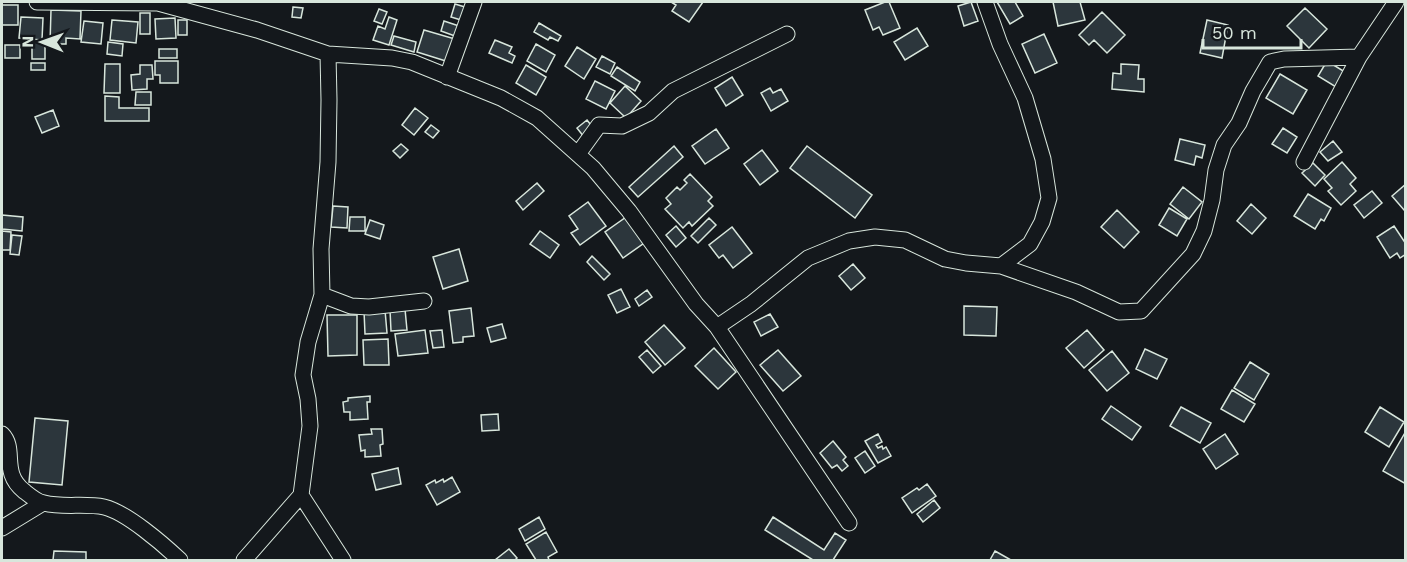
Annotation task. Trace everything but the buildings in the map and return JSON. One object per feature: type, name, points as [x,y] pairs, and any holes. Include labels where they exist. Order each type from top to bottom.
[{"type":"street","points":[[37,2],[151,2],[202,8],[257,30],[328,54],[403,59],[501,98],[537,118],[593,168],[629,211],[696,304],[717,327],[849,523]]},
{"type":"street","points":[[447,77],[474,2]]},
{"type":"street","points":[[985,2],[1000,44],[1025,98],[1043,159],[1049,198],[1042,222],[1030,244],[1001,266]]},
{"type":"street","points":[[1304,162],[1359,57],[1396,2]]},
{"type":"street","points":[[578,154],[599,125],[622,126],[649,113],[674,91],[787,34]]},
{"type":"street","points":[[244,561],[300,495],[310,426],[303,375],[308,342],[322,295],[321,249],[328,162],[328,54]]},
{"type":"street","points":[[717,327],[751,304],[808,258],[849,241],[874,237],[905,240],[945,259],[1001,266],[1076,292],[1119,312],[1141,311],[1193,254],[1204,231],[1212,200],[1216,170],[1224,145],[1239,123],[1253,91],[1270,62],[1284,59],[1359,57]]},
{"type":"street","points":[[322,295],[351,306],[384,306],[424,301]]},
{"type":"street","points":[[2,434],[5,437],[9,476],[23,491],[43,503],[93,506],[115,511],[167,548],[180,561]]},
{"type":"street","points":[[300,495],[343,561]]},
{"type":"street","points":[[2,528],[43,503]]}]
